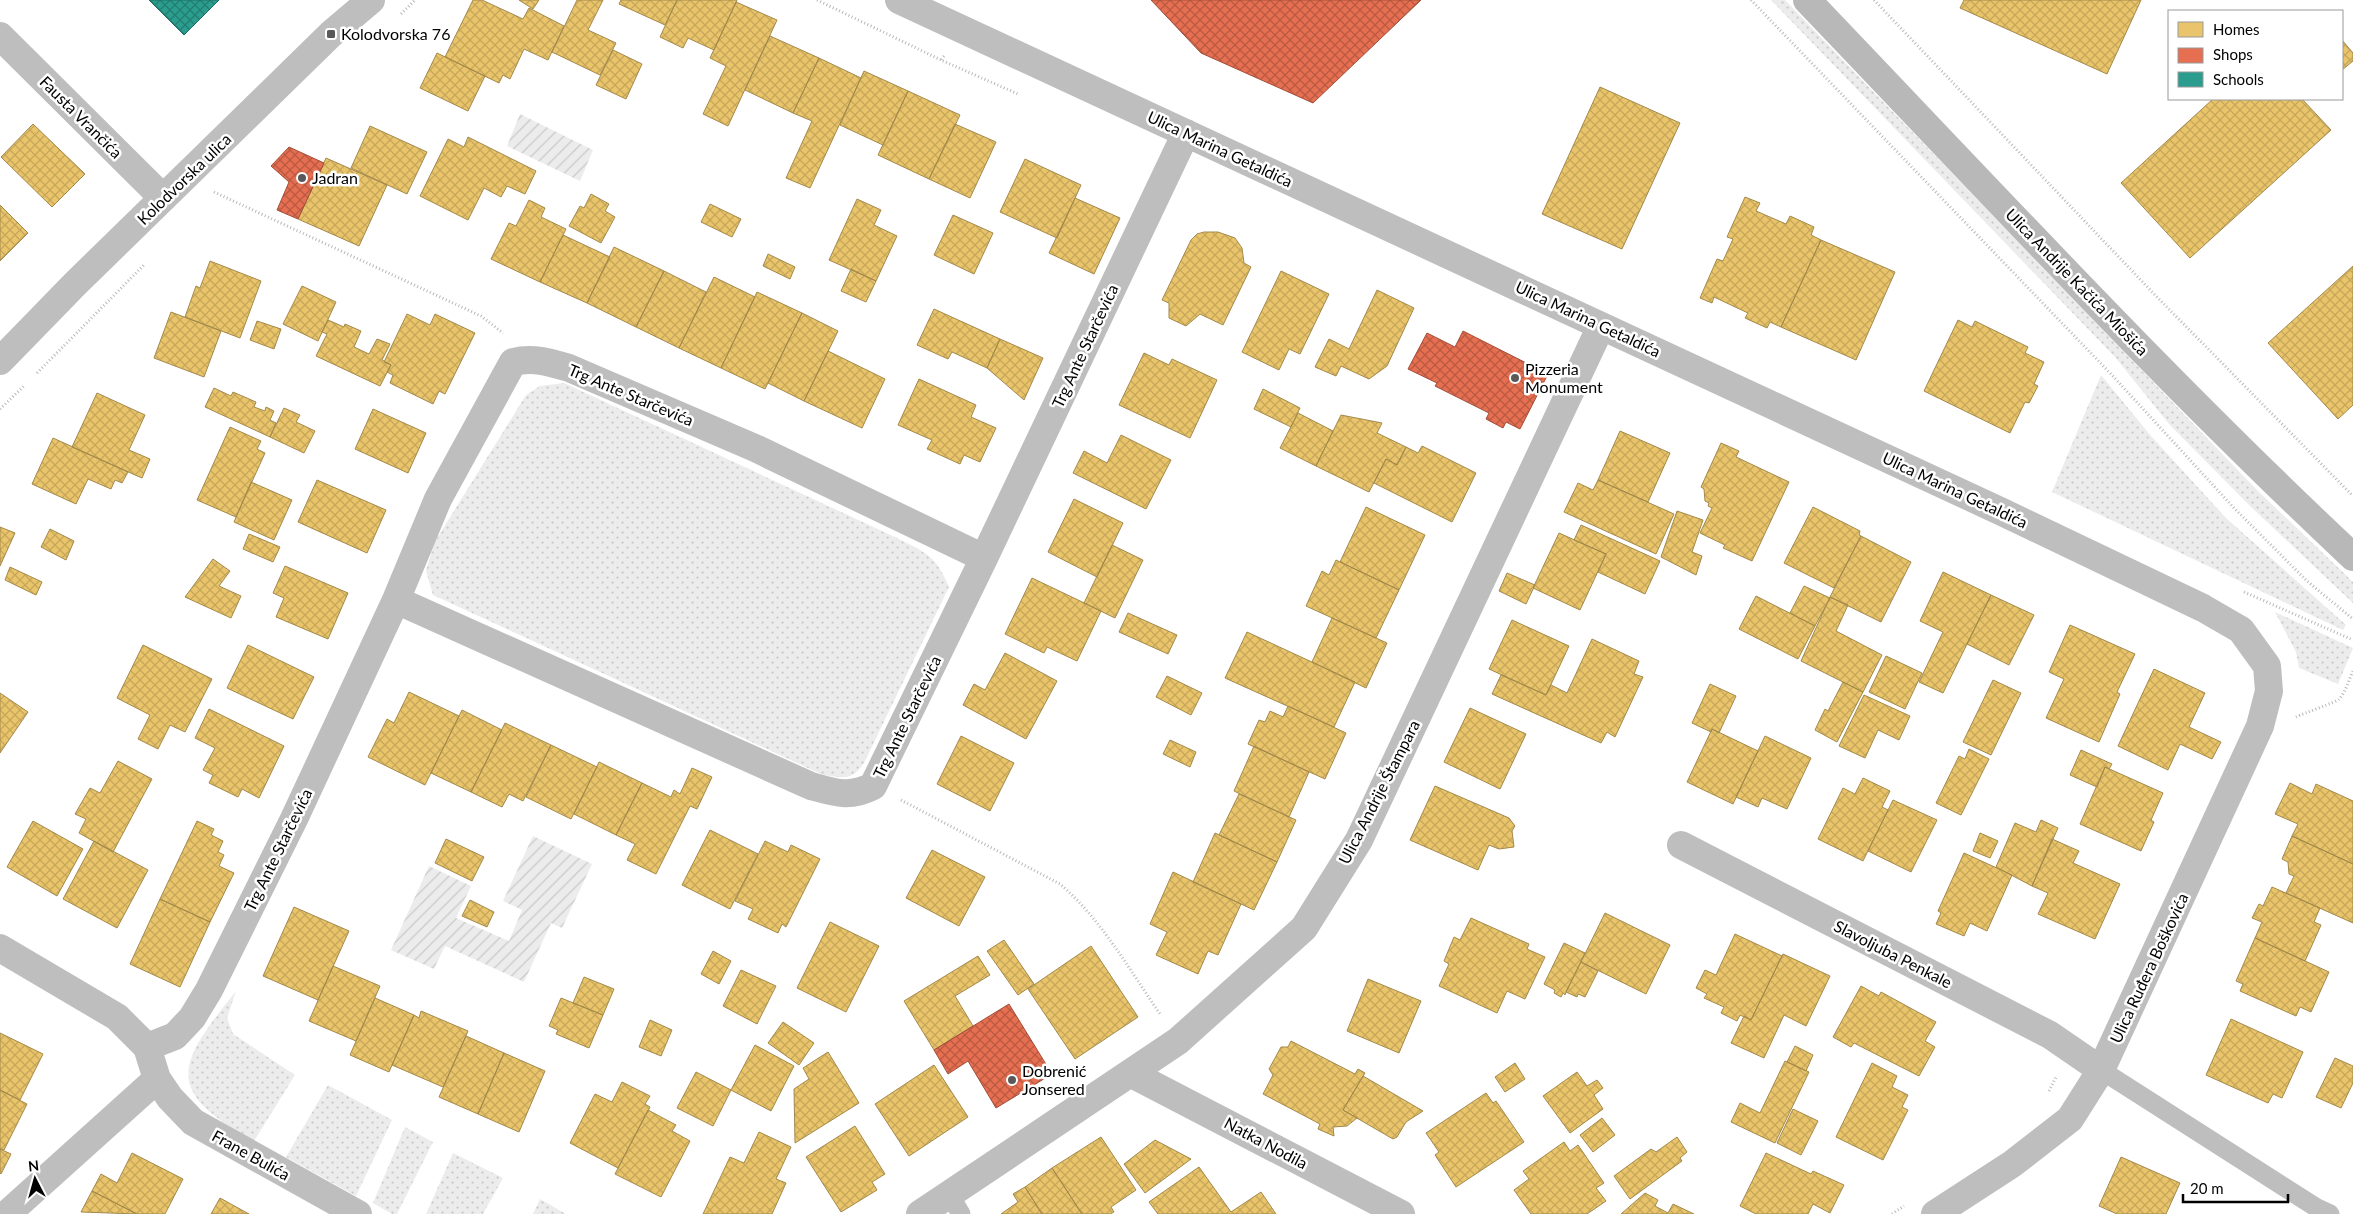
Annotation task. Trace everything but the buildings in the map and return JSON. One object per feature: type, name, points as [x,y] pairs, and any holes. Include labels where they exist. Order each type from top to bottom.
[{"type":"main road","name":"Ulica Andrije Kačića Miošića","points":[[1807,0],[2132,340],[2271,480],[2353,557]]},
{"type":"street","name":"Kolodvorska ulica","points":[[0,361],[331,34],[371,0]]},
{"type":"street","name":"Ulica Marina Getaldića","points":[[899,0],[1983,503],[2203,608],[2241,630],[2263,658]]},
{"type":"street","name":"Fausta Vrančića","points":[[0,36],[164,198]]},
{"type":"street","name":"Trg Ante Starčevića","points":[[396,600],[812,786],[841,794],[862,792],[873,786],[984,558],[1186,133]]},
{"type":"street","name":"Ulica Andrije Štampara","points":[[920,1214],[955,1204],[1130,1073],[1178,1041],[1304,928],[1359,840],[1601,326]]},
{"type":"street","name":"Trg Ante Starčevića","points":[[146,1047],[175,1036],[192,1018],[209,990],[294,819],[396,600],[438,499],[513,362],[526,359],[543,360],[569,368],[755,448],[984,558]]},
{"type":"street","name":"Ulica Ruđera Boškovića","points":[[1935,1214],[2012,1164],[2070,1119],[2101,1070],[2260,726],[2269,691],[2267,666],[2263,658]]},
{"type":"street","name":"Slavoljuba Penkale","points":[[1681,845],[2050,1035],[2101,1070]]},
{"type":"street","points":[[0,948],[118,1018],[146,1047],[157,1078],[7,1214]]},
{"type":"street","name":"Natka Nodila","points":[[1130,1073],[1401,1214]]},
{"type":"street","name":"Frane Bulića","points":[[157,1078],[170,1098],[194,1122],[358,1214]]},
{"type":"lane","points":[[2101,1070],[2317,1208],[2330,1214]]},
{"type":"path","points":[[817,0],[942,60]]},
{"type":"path","points":[[1751,0],[2112,374],[2234,508],[2307,581],[2353,619]]},
{"type":"path","points":[[1874,0],[2156,296],[2353,496]]},
{"type":"path","points":[[184,180],[481,316],[506,334],[513,362]]},
{"type":"path","points":[[2289,722],[2311,709],[2324,704],[2334,704],[2340,699],[2353,671]]},
{"type":"path","points":[[873,786],[1060,884],[1076,897],[1114,946],[1178,1041]]},
{"type":"shaded area","points":[[1771,0],[1785,0],[2258,491],[2353,582],[2353,603],[2248,504],[2169,424],[2115,357]]},
{"type":"shaded area","points":[[520,114],[593,150],[580,181],[507,146]]},
{"type":"shaded area","points":[[2101,375],[2151,436],[2226,518],[2346,625],[2343,630],[2052,492]]},
{"type":"shaded area","points":[[564,383],[897,538],[923,552],[934,561],[949,587],[864,763],[855,773],[846,777],[823,775],[433,595],[426,571],[434,543],[526,395],[540,386]]},
{"type":"shaded area","points":[[2275,612],[2353,648],[2338,684],[2299,668],[2296,652]]},
{"type":"shaded area","points":[[533,836],[592,864],[562,928],[551,923],[524,982],[445,946],[434,969],[391,950],[429,866],[471,886],[456,918],[509,941],[522,910],[503,901]]},
{"type":"shaded area","points":[[236,991],[227,1018],[233,1034],[295,1075],[254,1141],[224,1123],[204,1106],[192,1090],[188,1074],[192,1057],[201,1038]]},
{"type":"shaded area","points":[[328,1085],[392,1120],[356,1196],[286,1157]]},
{"type":"shaded area","points":[[405,1127],[433,1142],[397,1214],[392,1214],[373,1203]]},
{"type":"shaded area","points":[[453,1153],[503,1178],[483,1214],[426,1214]]},
{"type":"shaded area","points":[[540,1199],[566,1214],[533,1214]]},
{"type":"place","name":"Kolodvorska 76","points":[[331,34]]},
{"type":"place","name":"Jadran","points":[[302,178]]},
{"type":"place","name":"Pizzeria Monument","points":[[1515,378]]},
{"type":"place","name":"Dobrenić Jonsered","points":[[1012,1080]]}]
